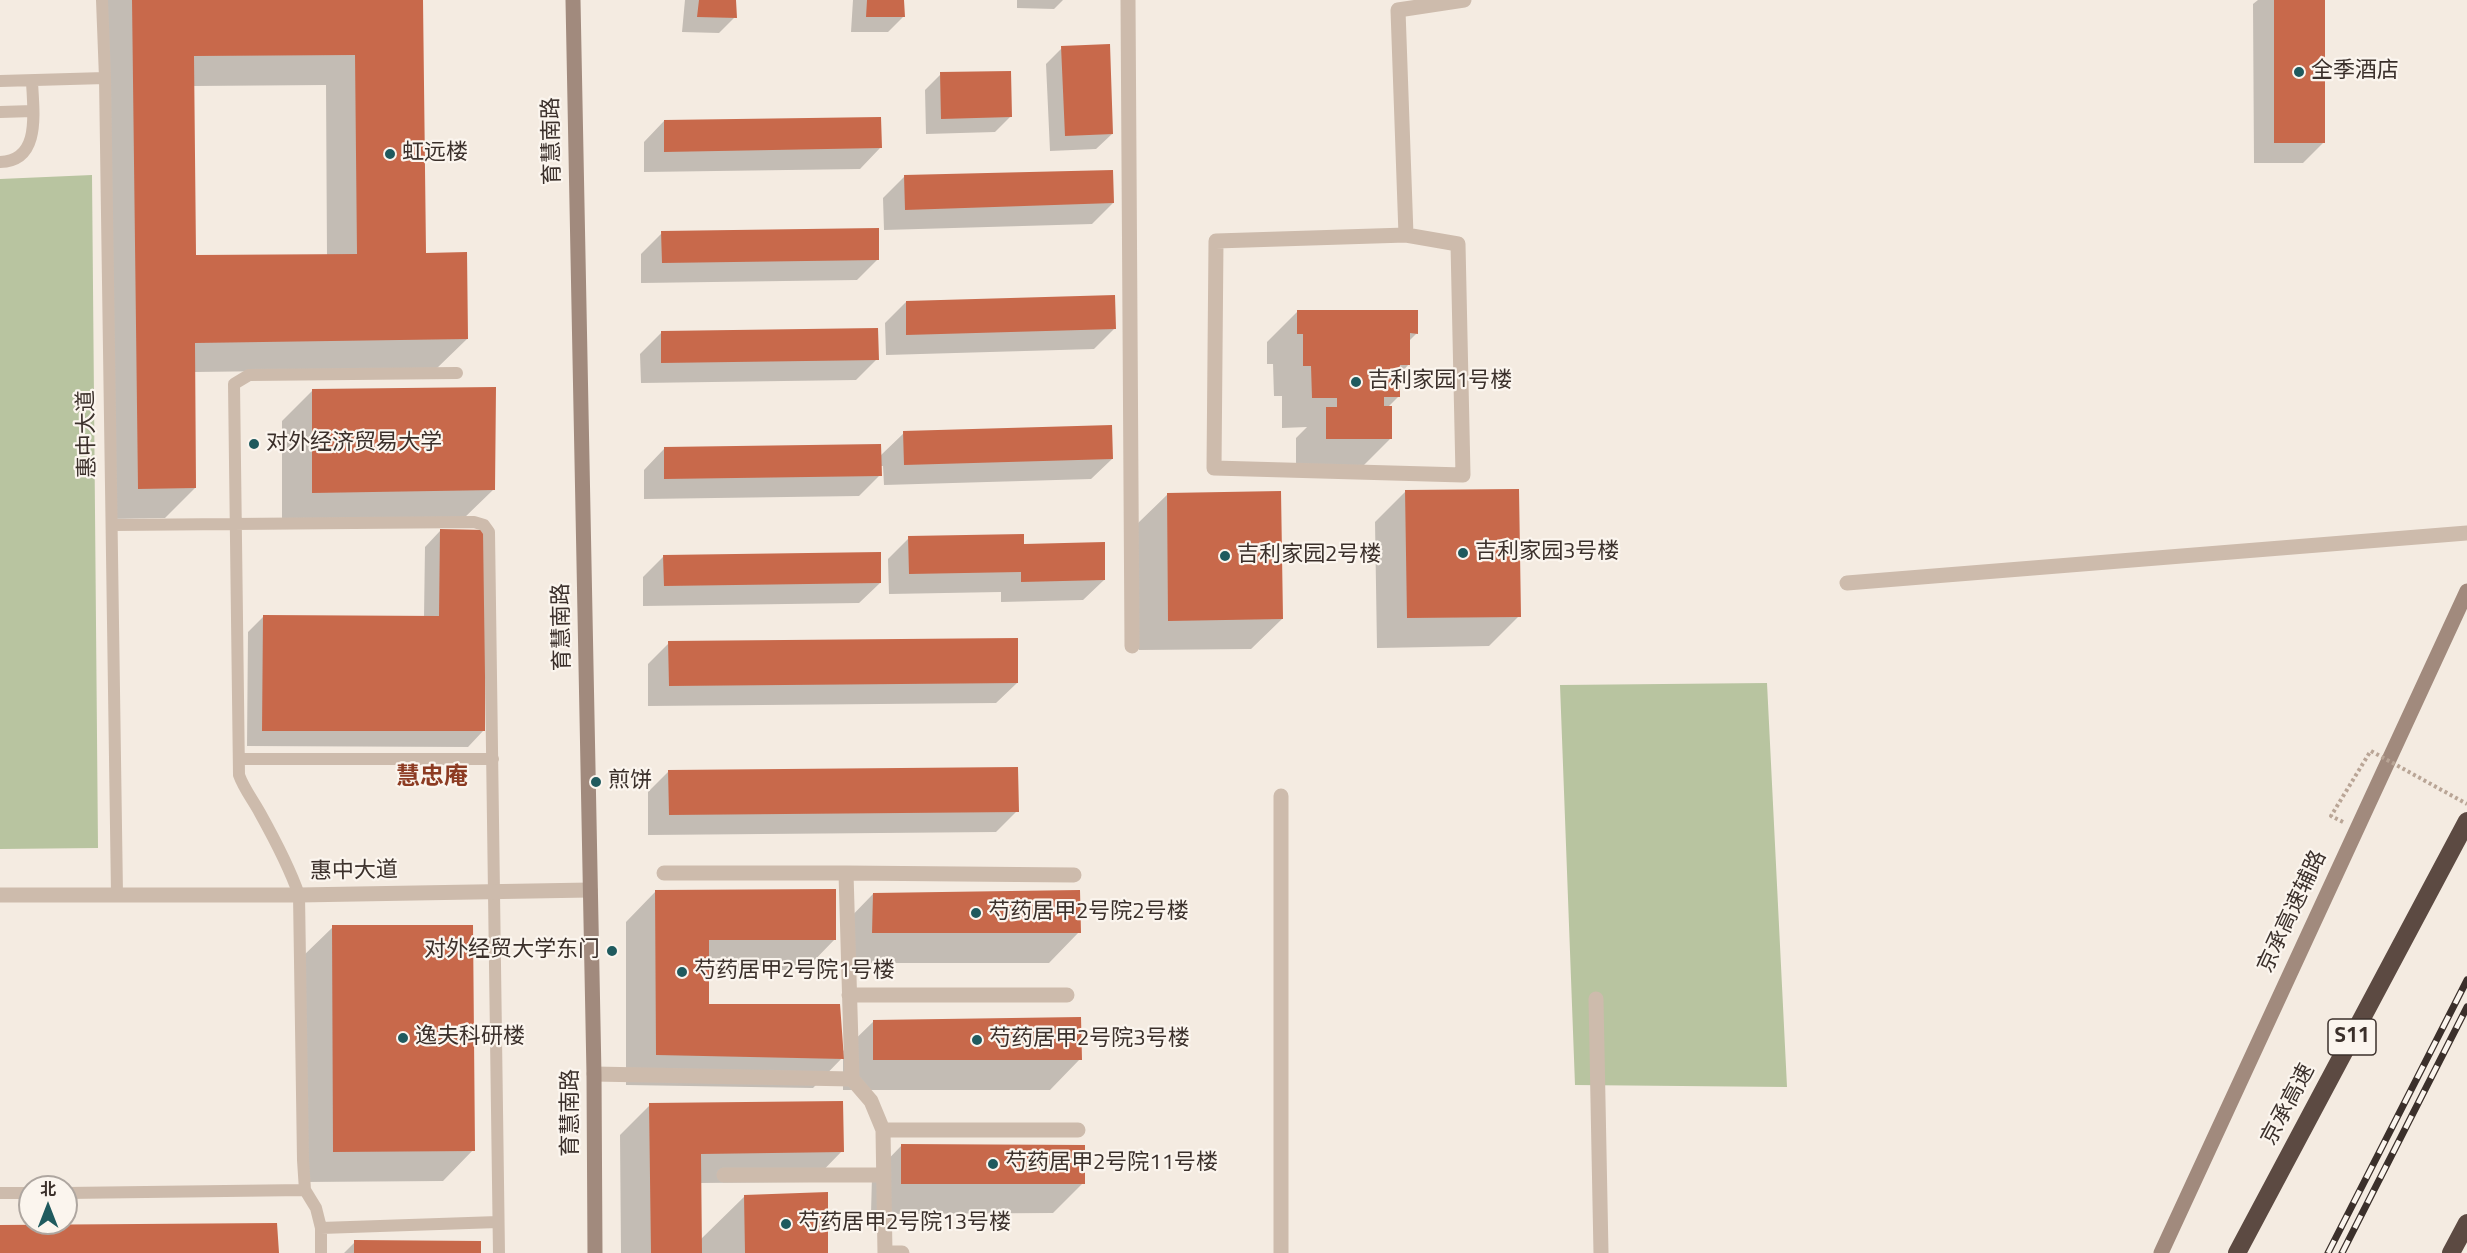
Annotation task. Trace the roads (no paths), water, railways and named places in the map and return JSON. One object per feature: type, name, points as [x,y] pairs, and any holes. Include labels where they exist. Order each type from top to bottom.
[{"type":"highway","name":"京承高速","points":[[2237,1253],[2467,821]]},
{"type":"highway","points":[[2451,1253],[2467,1223]]},
{"type":"street","name":"育慧南路","points":[[573,0],[594,1074],[594,1253]]},
{"type":"street","points":[[1128,0],[1132,646]]},
{"type":"street","points":[[1406,236],[1398,10],[1464,0]]},
{"type":"street","points":[[1406,236],[1458,244],[1463,475],[1214,468],[1216,241],[1406,236]]},
{"type":"street","points":[[1847,583],[2467,533]]},
{"type":"street","name":"京承高速辅路","points":[[2161,1253],[2467,591]]},
{"type":"street","points":[[1281,796],[1281,1253]]},
{"type":"street","points":[[664,873],[1074,875]]},
{"type":"street","points":[[846,873],[852,1079],[871,1101],[883,1130],[885,1253],[902,1253]]},
{"type":"street","name":"惠中大道","points":[[0,896],[299,895],[590,890]]},
{"type":"street","points":[[849,995],[1067,995]]},
{"type":"street","points":[[1596,999],[1601,1253]]},
{"type":"street","points":[[594,1074],[852,1079]]},
{"type":"street","points":[[883,1130],[1078,1130]]},
{"type":"street","points":[[723,1175],[884,1175]]},
{"type":"lane","name":"惠中大道","points":[[102,0],[117,894]]},
{"type":"lane","points":[[0,81],[105,78]]},
{"type":"lane","points":[[0,162],[13,162],[25,152],[32,138],[32,81]]},
{"type":"lane","points":[[0,112],[33,111]]},
{"type":"lane","points":[[321,1253],[321,1228],[316,1208],[305,1190],[299,895],[289,868],[258,809],[245,790],[239,775],[234,384],[249,375],[458,373]]},
{"type":"lane","points":[[112,525],[474,522],[484,525],[489,532],[499,1253]]},
{"type":"lane","points":[[239,759],[493,759]]},
{"type":"lane","points":[[78,1193],[305,1190]]},
{"type":"lane","points":[[0,1193],[18,1193]]},
{"type":"lane","points":[[321,1228],[498,1222]]},
{"type":"railway","points":[[2328,1253],[2467,980]]},
{"type":"railway","points":[[2342,1253],[2467,1007]]},
{"type":"place","name":"全季酒店","points":[[2299,72]]},
{"type":"place","name":"虹远楼","points":[[390,154]]},
{"type":"place","name":"吉利家园1号楼","points":[[1356,382]]},
{"type":"place","name":"对外经济贸易大学","points":[[254,444]]},
{"type":"place","name":"吉利家园3号楼","points":[[1463,553]]},
{"type":"place","name":"吉利家园2号楼","points":[[1225,556]]},
{"type":"place","name":"煎饼","points":[[596,782]]},
{"type":"place","name":"芍药居甲2号院2号楼","points":[[976,913]]},
{"type":"place","name":"对外经贸大学东门","points":[[612,951]]},
{"type":"place","name":"芍药居甲2号院1号楼","points":[[682,972]]},
{"type":"place","name":"逸夫科研楼","points":[[403,1038]]},
{"type":"place","name":"芍药居甲2号院3号楼","points":[[977,1040]]},
{"type":"place","name":"芍药居甲2号院11号楼","points":[[993,1164]]},
{"type":"place","name":"芍药居甲2号院13号楼","points":[[786,1224]]},
{"type":"district","name":"慧忠庵","points":[[432,778]]}]
